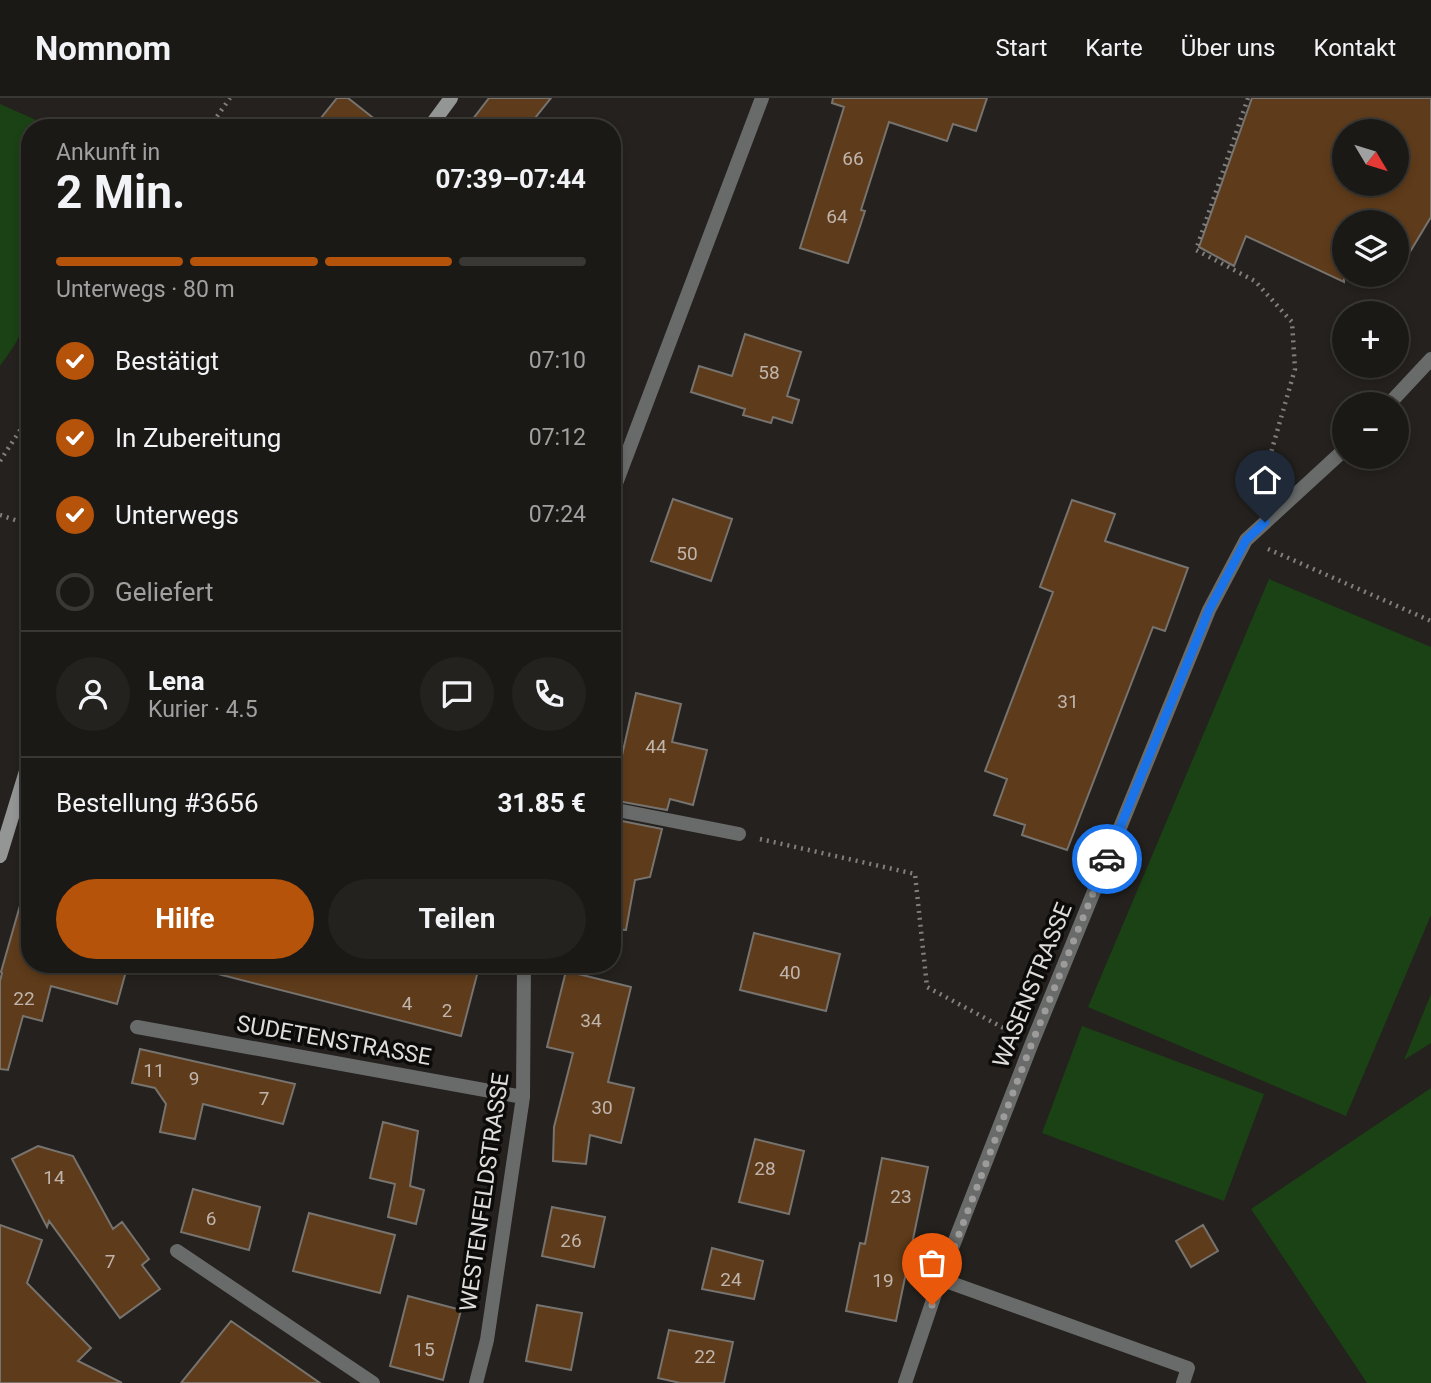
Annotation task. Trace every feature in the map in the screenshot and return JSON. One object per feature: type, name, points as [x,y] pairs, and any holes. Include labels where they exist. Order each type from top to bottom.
[{"type":"main road","points":[[436,119],[451,98]]},
{"type":"main road","points":[[0,856],[21,787]]},
{"type":"street","points":[[621,470],[762,98]]},
{"type":"street","points":[[1400,392],[1431,359]]},
{"type":"street","name":"WASENSTRASSE","points":[[905,1383],[940,1279],[1032,1043],[1209,610],[1246,540],[1332,461]]},
{"type":"street","points":[[621,811],[739,834]]},
{"type":"street","name":"WESTENFELDSTRASSE","points":[[476,1383],[487,1340],[523,1097],[524,973]]},
{"type":"street","name":"SUDETENSTRASSE","points":[[137,1027],[523,1097]]},
{"type":"street","points":[[177,1251],[373,1383]]},
{"type":"street","points":[[940,1279],[1188,1368],[1183,1383]]},
{"type":"path","points":[[215,119],[230,98]]},
{"type":"path","points":[[1248,98],[1196,250],[1255,281],[1292,322],[1296,369],[1257,500]]},
{"type":"path","points":[[0,461],[21,429]]},
{"type":"path","points":[[0,515],[21,522]]},
{"type":"path","points":[[1246,540],[1431,621]]},
{"type":"path","points":[[739,834],[915,874],[927,987],[1032,1043]]},
{"type":"green space","points":[[0,104],[34,119],[21,119],[21,332],[0,366]]},
{"type":"green space","points":[[1269,579],[1431,647],[1431,915],[1346,1116],[1088,1007]]},
{"type":"green space","points":[[1431,994],[1431,1043],[1404,1060]]},
{"type":"green space","points":[[1082,1026],[1264,1094],[1224,1201],[1042,1133]]},
{"type":"green space","points":[[1431,1088],[1431,1383],[1367,1383],[1251,1209]]},
{"type":"building","points":[[337,98],[348,98],[375,119],[320,119]]},
{"type":"building","points":[[489,98],[551,98],[534,119],[473,119]]},
{"type":"building","points":[[833,98],[987,98],[976,131],[953,124],[947,141],[889,122],[861,210],[865,211],[848,263],[800,248],[844,107],[832,103]]},
{"type":"building","points":[[1252,98],[1431,98],[1431,217],[1409,253],[1409,210],[1332,210],[1332,276],[1246,236],[1234,266],[1199,247]]},
{"type":"building","points":[[745,334],[801,352],[787,396],[799,400],[792,423],[773,417],[771,423],[743,415],[745,409],[691,392],[699,366],[732,376]]},
{"type":"building","points":[[673,499],[732,519],[711,581],[651,561]]},
{"type":"building","points":[[1072,500],[1115,514],[1105,541],[1188,568],[1165,631],[1153,627],[1067,850],[1022,835],[1025,825],[994,815],[1007,779],[985,771],[1053,592],[1040,587]]},
{"type":"building","points":[[636,693],[681,704],[672,742],[707,750],[693,805],[670,799],[667,810],[621,802],[621,760]]},
{"type":"building","points":[[621,821],[662,829],[650,877],[635,880],[626,930],[621,930]]},
{"type":"building","points":[[21,902],[21,973],[126,973],[117,1004],[51,986],[42,1021],[23,1016],[8,1070],[0,1069],[1,972]]},
{"type":"building","points":[[754,933],[840,954],[826,1011],[740,990]]},
{"type":"building","points":[[214,973],[477,973],[461,1036]]},
{"type":"building","points":[[566,973],[631,987],[608,1082],[634,1088],[621,1143],[590,1135],[586,1164],[553,1161],[554,1127],[573,1053],[547,1047]]},
{"type":"building","points":[[140,1049],[295,1084],[283,1124],[203,1104],[195,1139],[160,1132],[166,1104],[155,1088],[132,1083]]},
{"type":"building","points":[[383,1122],[418,1131],[410,1186],[424,1190],[416,1224],[388,1217],[395,1184],[370,1178]]},
{"type":"building","points":[[755,1139],[804,1151],[789,1214],[739,1202]]},
{"type":"building","points":[[38,1146],[73,1156],[113,1229],[122,1222],[149,1259],[142,1265],[160,1289],[120,1318],[49,1221],[47,1227],[12,1159]]},
{"type":"building","points":[[882,1158],[928,1167],[896,1321],[846,1311],[860,1243],[865,1244]]},
{"type":"building","points":[[193,1189],[260,1207],[249,1250],[181,1232]]},
{"type":"building","points":[[552,1207],[605,1217],[594,1267],[542,1256]]},
{"type":"building","points":[[309,1213],[395,1235],[380,1293],[293,1271]]},
{"type":"building","points":[[0,1225],[42,1240],[27,1283],[91,1348],[78,1361],[122,1383],[0,1383]]},
{"type":"building","points":[[1203,1225],[1218,1251],[1191,1267],[1176,1241]]},
{"type":"building","points":[[712,1248],[763,1261],[754,1299],[702,1289]]},
{"type":"building","points":[[408,1296],[461,1310],[443,1380],[390,1366]]},
{"type":"building","points":[[537,1305],[582,1313],[571,1370],[526,1361]]},
{"type":"building","points":[[231,1321],[320,1383],[181,1383]]},
{"type":"building","points":[[669,1330],[733,1342],[724,1383],[680,1383],[658,1378]]},
{"type":"way so far","points":[[932,1305],[1032,1043],[1107,859]]},
{"type":"route","points":[[1107,859],[1209,610],[1246,540],[1265,522]]}]
